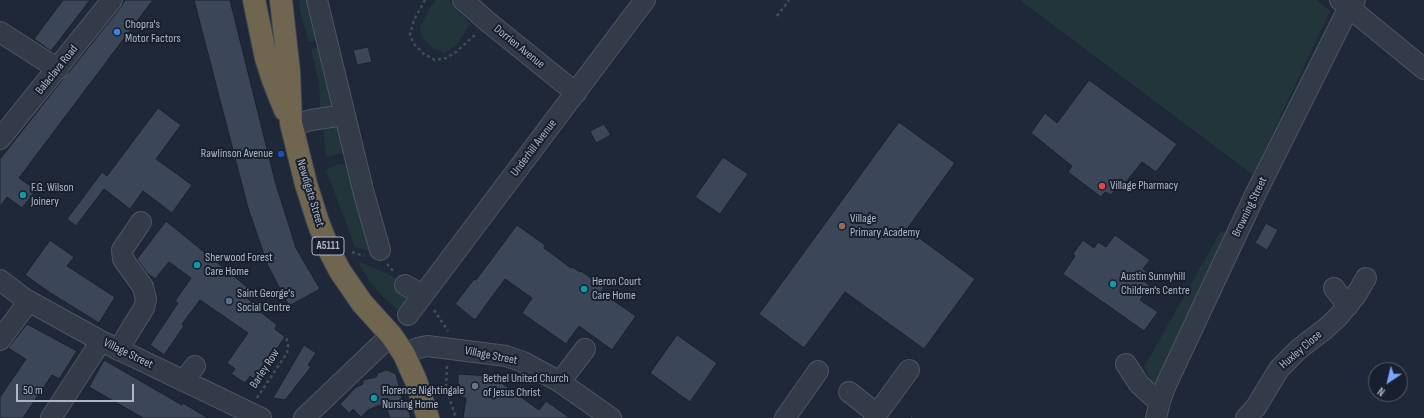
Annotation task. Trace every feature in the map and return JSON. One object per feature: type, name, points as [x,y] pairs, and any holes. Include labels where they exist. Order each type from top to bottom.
[{"type":"highway","name":"Newdigate Street","points":[[254,0],[266,58],[273,80],[291,124],[306,184],[329,250],[340,271],[362,303],[390,335]]},
{"type":"highway","name":"Newdigate Street","points":[[281,0],[289,72],[291,124]]},
{"type":"highway","name":"A5111","points":[[390,335],[404,354],[416,381],[428,418]]},
{"type":"street","name":"Balaclava Road","points":[[0,139],[58,69],[112,0]]},
{"type":"street","points":[[317,0],[344,115],[380,250]]},
{"type":"street","name":"Dorrien Avenue","points":[[463,0],[576,93]]},
{"type":"street","name":"Underhill Avenue","points":[[408,316],[645,0]]},
{"type":"street","points":[[1348,2],[1424,69]]},
{"type":"street","name":"Browning Street","points":[[1160,413],[1166,385],[1348,2]]},
{"type":"street","points":[[0,32],[58,69]]},
{"type":"street","points":[[291,124],[344,115]]},
{"type":"street","points":[[51,418],[110,345],[144,308],[146,299],[142,287],[123,259],[122,250],[141,222]]},
{"type":"street","name":"Huxley Close","points":[[1246,418],[1256,407],[1272,378],[1283,363],[1332,323],[1348,306],[1366,278]]},
{"type":"street","name":"Village Street","points":[[0,280],[29,301],[110,345],[255,415]]},
{"type":"street","points":[[405,285],[423,295]]},
{"type":"street","points":[[1334,288],[1348,306]]},
{"type":"street","points":[[0,340],[29,301]]},
{"type":"street","points":[[304,418],[390,335]]},
{"type":"street","name":"Village Street","points":[[404,354],[427,346],[506,356],[523,362],[560,382],[611,418]]},
{"type":"street","points":[[560,382],[585,349]]},
{"type":"street","points":[[1126,364],[1139,384],[1153,397],[1160,413]]},
{"type":"street","points":[[183,381],[195,366]]},
{"type":"street","points":[[849,392],[875,416],[909,370]]},
{"type":"street","points":[[785,418],[818,371]]},
{"type":"path","points":[[425,0],[414,20],[410,34],[413,43],[424,54],[435,60],[446,58],[456,52],[488,22]]},
{"type":"path","points":[[777,16],[789,0]]},
{"type":"path","name":"Barley Row","points":[[255,415],[287,353],[288,346],[286,335]]},
{"type":"green space","points":[[299,0],[308,0],[318,40],[309,42],[300,12]]},
{"type":"green space","points":[[436,0],[449,0],[470,24],[456,46],[444,53],[434,49],[422,38],[420,28],[429,9]]},
{"type":"green space","points":[[1020,0],[1317,0],[1330,11],[1253,175]]},
{"type":"green space","points":[[321,47],[338,108],[321,114],[319,82],[311,49]]},
{"type":"green space","points":[[323,123],[337,126],[343,153],[326,157]]},
{"type":"green space","points":[[339,164],[350,166],[378,253],[355,247],[326,170]]},
{"type":"green space","points":[[1221,231],[1225,233],[1155,387],[1144,367]]},
{"type":"green space","points":[[358,261],[394,277],[406,295],[406,301],[400,311],[386,300],[369,281]]},
{"type":"building","points":[[63,0],[90,0],[51,51],[34,39]]},
{"type":"building","points":[[125,0],[153,0],[19,178],[36,190],[22,208],[7,197],[0,207],[0,159]]},
{"type":"building","points":[[194,0],[230,0],[275,181],[296,248],[320,289],[289,306],[268,266],[248,208]]},
{"type":"building","points":[[368,47],[372,62],[357,65],[353,50]]},
{"type":"building","points":[[1089,80],[1177,144],[1156,172],[1142,162],[1122,187],[1119,185],[1111,195],[1105,192],[1101,197],[1068,172],[1072,166],[1031,133],[1045,113],[1057,123]]},
{"type":"building","points":[[158,108],[181,125],[156,159],[192,185],[172,213],[143,191],[130,209],[104,189],[76,226],[67,219],[102,172],[107,176]]},
{"type":"building","points":[[899,122],[955,163],[907,229],[975,279],[924,349],[845,292],[804,348],[759,314]]},
{"type":"building","points":[[604,124],[611,135],[596,143],[590,131]]},
{"type":"building","points":[[723,157],[748,174],[720,214],[695,197]]},
{"type":"building","points":[[166,221],[252,291],[247,298],[254,304],[253,306],[277,325],[275,329],[285,337],[255,380],[250,376],[245,383],[231,374],[235,369],[227,363],[248,333],[200,300],[182,324],[184,326],[164,355],[150,345],[178,303],[175,301],[191,278],[169,262],[155,279],[147,273],[137,259]]},
{"type":"building","points":[[1266,223],[1278,230],[1267,250],[1255,243]]},
{"type":"building","name":"Heron Court Care Home","points":[[517,225],[545,245],[544,248],[571,268],[572,267],[580,272],[581,271],[604,287],[601,292],[636,316],[612,350],[579,326],[566,344],[522,313],[532,298],[505,279],[475,320],[455,304],[474,279],[476,280]]},
{"type":"building","name":"Austin Sunnyhill Children's Centre","points":[[1115,235],[1150,260],[1143,269],[1151,275],[1145,282],[1150,286],[1140,300],[1158,312],[1144,331],[1063,274],[1075,256],[1073,254],[1083,240],[1094,248],[1098,242],[1106,247]]},
{"type":"building","points":[[50,240],[74,257],[67,266],[115,297],[99,323],[49,292],[25,275]]},
{"type":"building","points":[[27,324],[77,351],[59,379],[52,375],[23,418],[0,418],[0,397],[26,359],[8,348]]},
{"type":"building","points":[[677,335],[717,363],[690,402],[650,373]]},
{"type":"building","points":[[304,345],[316,353],[308,365],[311,367],[285,400],[273,398]]},
{"type":"building","points":[[104,360],[182,405],[183,403],[208,418],[143,418],[89,387]]},
{"type":"building","name":"Florence Nightingale Nursing Home","points":[[387,370],[396,374],[404,405],[407,405],[411,418],[390,418],[386,407],[382,409],[380,405],[368,410],[361,417],[353,409],[349,413],[340,404],[356,387],[363,384],[363,380],[376,377],[378,373]]},
{"type":"building","points":[[458,374],[492,376],[539,410],[546,401],[570,418],[463,418],[466,398],[458,396]]},
{"type":"place","name":"Chopra's Motor Factors","points":[[117,32]]},
{"type":"place","name":"Rawlinson Avenue","points":[[281,154]]},
{"type":"place","name":"Village Pharmacy","points":[[1102,186]]},
{"type":"place","name":"F.G. Wilson Joinery","points":[[23,195]]},
{"type":"place","name":"Village Primary Academy","points":[[842,226]]},
{"type":"place","name":"Sherwood Forest Care Home","points":[[197,265]]},
{"type":"place","name":"Austin Sunnyhill Children's Centre","points":[[1113,284]]},
{"type":"place","name":"Heron Court Care Home","points":[[584,289]]},
{"type":"place","name":"Saint George's Social Centre","points":[[229,301]]},
{"type":"place","name":"Bethel United Church of Jesus Christ","points":[[475,386]]},
{"type":"place","name":"Florence Nightingale Nursing Home","points":[[374,398]]}]
